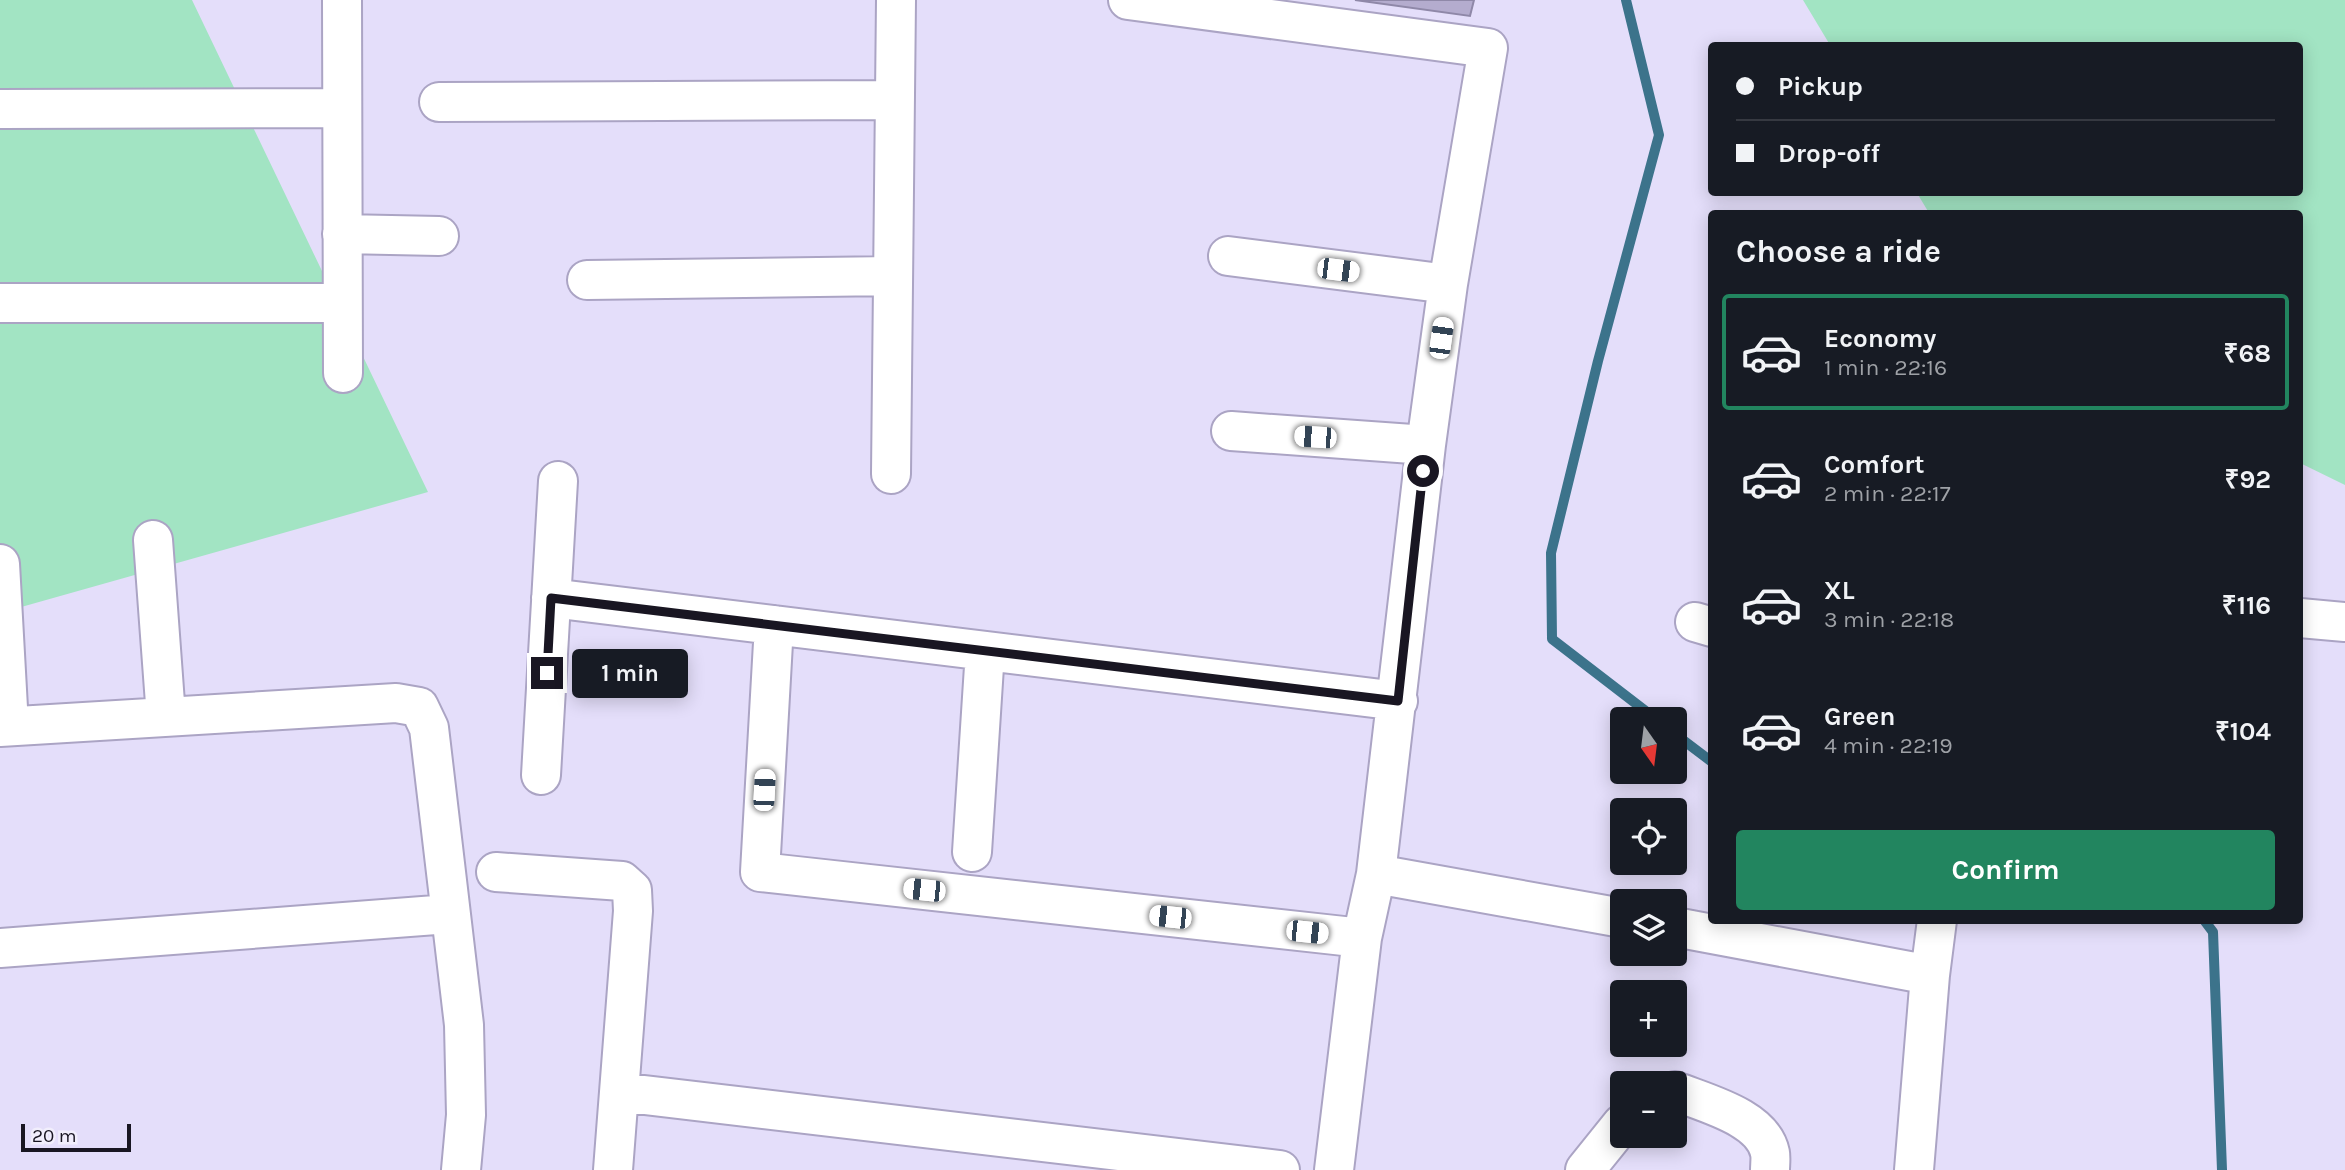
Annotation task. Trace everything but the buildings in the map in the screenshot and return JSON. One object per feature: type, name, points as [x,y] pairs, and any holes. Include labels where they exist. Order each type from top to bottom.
[{"type":"street","points":[[342,0],[343,373]]},
{"type":"street","points":[[891,474],[896,0]]},
{"type":"street","points":[[1128,0],[1488,48],[1448,284],[1426,445],[1376,874],[1362,938],[1334,1170]]},
{"type":"street","points":[[439,102],[895,100]]},
{"type":"street","points":[[0,109],[342,108]]},
{"type":"street","points":[[342,234],[439,236]]},
{"type":"street","points":[[1228,256],[1448,284]]},
{"type":"street","points":[[587,280],[893,276]]},
{"type":"street","points":[[0,303],[342,303]]},
{"type":"street","points":[[1231,431],[1426,445]]},
{"type":"street","points":[[541,775],[558,481]]},
{"type":"street","points":[[153,540],[166,717]]},
{"type":"street","points":[[0,564],[5,727],[396,703],[419,707],[429,728],[464,1025],[466,1115],[461,1170]]},
{"type":"street","points":[[551,598],[1398,701]]},
{"type":"street","points":[[2303,618],[2345,622]]},
{"type":"street","points":[[774,625],[760,872],[1362,938]]},
{"type":"street","points":[[972,852],[985,651]]},
{"type":"street","points":[[496,872],[622,881],[632,890],[633,911],[614,1170]]},
{"type":"street","points":[[1376,874],[1610,916]]},
{"type":"street","points":[[0,948],[449,914]]},
{"type":"street","points":[[1914,1170],[1936,924]]},
{"type":"street","points":[[1687,929],[1930,975]]},
{"type":"street","points":[[619,1092],[1088,1159],[1280,1170]]},
{"type":"street","points":[[1687,1096],[1749,1122],[1764,1139],[1770,1153],[1770,1170]]},
{"type":"street","points":[[1585,1170],[1610,1139]]},
{"type":"green space","points":[[0,0],[192,0],[428,492],[0,613]]},
{"type":"green space","points":[[1803,0],[2345,0],[2345,485],[2303,464],[2303,210],[1927,210],[1919,196],[2303,196],[2303,42],[1828,42]]},
{"type":"waterway","points":[[1626,0],[1659,135],[1598,361],[1551,553],[1552,639],[1640,707]]},
{"type":"waterway","points":[[1687,743],[1708,759]]},
{"type":"waterway","points":[[2207,924],[2213,932],[2222,1170]]},
{"type":"route","points":[[547,673],[551,598],[1398,701],[1423,471]]}]
